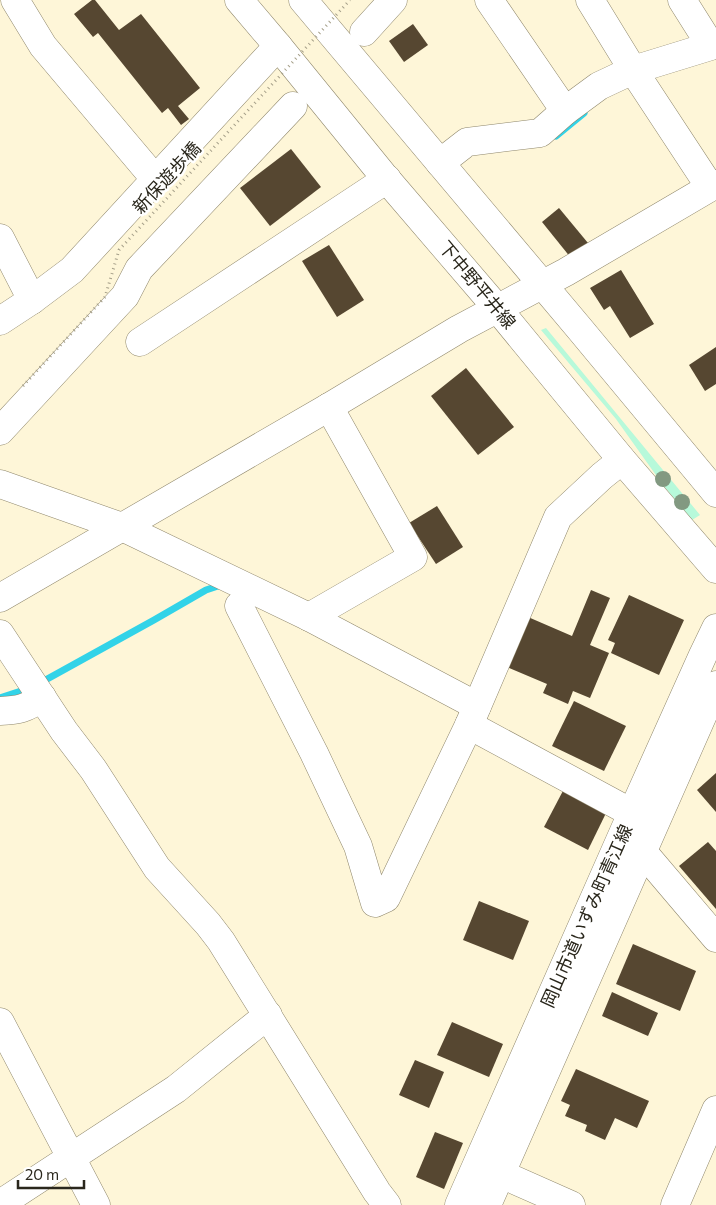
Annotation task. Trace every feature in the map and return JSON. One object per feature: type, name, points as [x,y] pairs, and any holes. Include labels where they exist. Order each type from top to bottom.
[{"type":"street","points":[[15,0],[43,46],[156,180]]},
{"type":"street","name":"下中野平井線","points":[[239,0],[622,460],[716,568]]},
{"type":"street","points":[[364,32],[393,0]]},
{"type":"street","points":[[489,0],[565,111]]},
{"type":"street","points":[[0,598],[329,407],[459,329],[566,272],[713,186],[633,70],[590,0]]},
{"type":"street","points":[[440,163],[466,142],[540,133],[565,111],[599,86],[633,70],[711,46],[682,0]]},
{"type":"street","points":[[313,4],[440,163],[716,493]]},
{"type":"street","points":[[0,322],[72,270],[278,46]]},
{"type":"street","points":[[0,431],[125,296],[139,269],[293,106]]},
{"type":"street","points":[[140,342],[387,179]]},
{"type":"street","points":[[0,238],[32,300]]},
{"type":"street","points":[[309,617],[413,557],[329,407]]},
{"type":"street","points":[[239,606],[314,753],[358,846],[375,903],[386,898],[473,715],[558,517],[622,460]]},
{"type":"street","points":[[0,484],[309,617],[632,813]]},
{"type":"street","name":"岡山市道いずみ町青江線","points":[[632,846],[632,813],[716,628]]},
{"type":"street","points":[[0,634],[35,696],[93,770],[157,868],[196,910],[221,941],[268,1015],[375,1201]]},
{"type":"street","name":"岡山市道いずみ町青江線","points":[[459,1205],[490,1168],[632,846],[716,685]]},
{"type":"street","points":[[0,711],[20,710],[35,696]]},
{"type":"street","points":[[632,846],[716,938]]},
{"type":"street","points":[[0,1204],[176,1089],[268,1015]]},
{"type":"street","points":[[0,1022],[96,1205]]},
{"type":"street","points":[[675,1205],[716,1110]]},
{"type":"street","points":[[490,1168],[571,1205]]},
{"type":"street","name":"岡山市道いずみ町青江線","points":[[487,1205],[490,1168]]},
{"type":"path","name":"新保遊歩橋","points":[[23,386],[104,296],[119,250],[350,0]]},
{"type":"green space","points":[[546,328],[700,515],[692,520],[663,485],[616,419],[541,330]]},
{"type":"building","points":[[92,0],[95,0],[119,30],[141,14],[200,88],[178,106],[189,119],[181,125],[168,108],[162,113],[98,33],[93,37],[74,14]]},
{"type":"building","points":[[413,24],[428,45],[404,62],[389,41]]},
{"type":"building","points":[[291,149],[321,187],[270,226],[240,188]]},
{"type":"building","points":[[559,208],[588,243],[571,258],[542,222]]},
{"type":"building","points":[[329,245],[364,300],[337,317],[302,261]]},
{"type":"building","points":[[621,270],[654,324],[630,338],[610,306],[604,310],[590,288]]},
{"type":"building","points":[[716,347],[716,384],[705,391],[689,365]]},
{"type":"building","points":[[466,368],[514,427],[478,455],[431,396]]},
{"type":"building","points":[[437,506],[463,547],[436,564],[409,523]]},
{"type":"building","points":[[591,590],[610,598],[590,645],[609,653],[590,698],[573,691],[568,704],[543,693],[547,684],[507,667],[528,617],[572,636]]},
{"type":"building","points":[[629,595],[684,620],[659,675],[611,653],[615,643],[608,640]]},
{"type":"building","points":[[574,701],[626,726],[604,771],[552,746]]},
{"type":"building","points":[[716,773],[716,812],[697,790]]},
{"type":"building","points":[[565,787],[608,809],[588,850],[544,827]]},
{"type":"building","points":[[708,842],[716,851],[716,909],[679,866]]},
{"type":"building","points":[[479,901],[529,921],[513,960],[463,940]]},
{"type":"building","points":[[633,944],[696,971],[680,1011],[616,984]]},
{"type":"building","points":[[612,992],[658,1013],[648,1036],[602,1016]]},
{"type":"building","points":[[452,1022],[503,1044],[489,1077],[437,1055]]},
{"type":"building","points":[[415,1060],[444,1072],[429,1108],[399,1095]]},
{"type":"building","points":[[576,1069],[649,1101],[637,1128],[615,1118],[605,1140],[585,1131],[587,1125],[565,1116],[570,1105],[561,1101]]},
{"type":"building","points":[[435,1132],[463,1143],[444,1189],[416,1177]]},
{"type":"waterway","points":[[556,136],[584,113]]},
{"type":"waterway","points":[[40,683],[206,590],[224,584]]},
{"type":"waterway","points":[[0,698],[30,687]]}]
